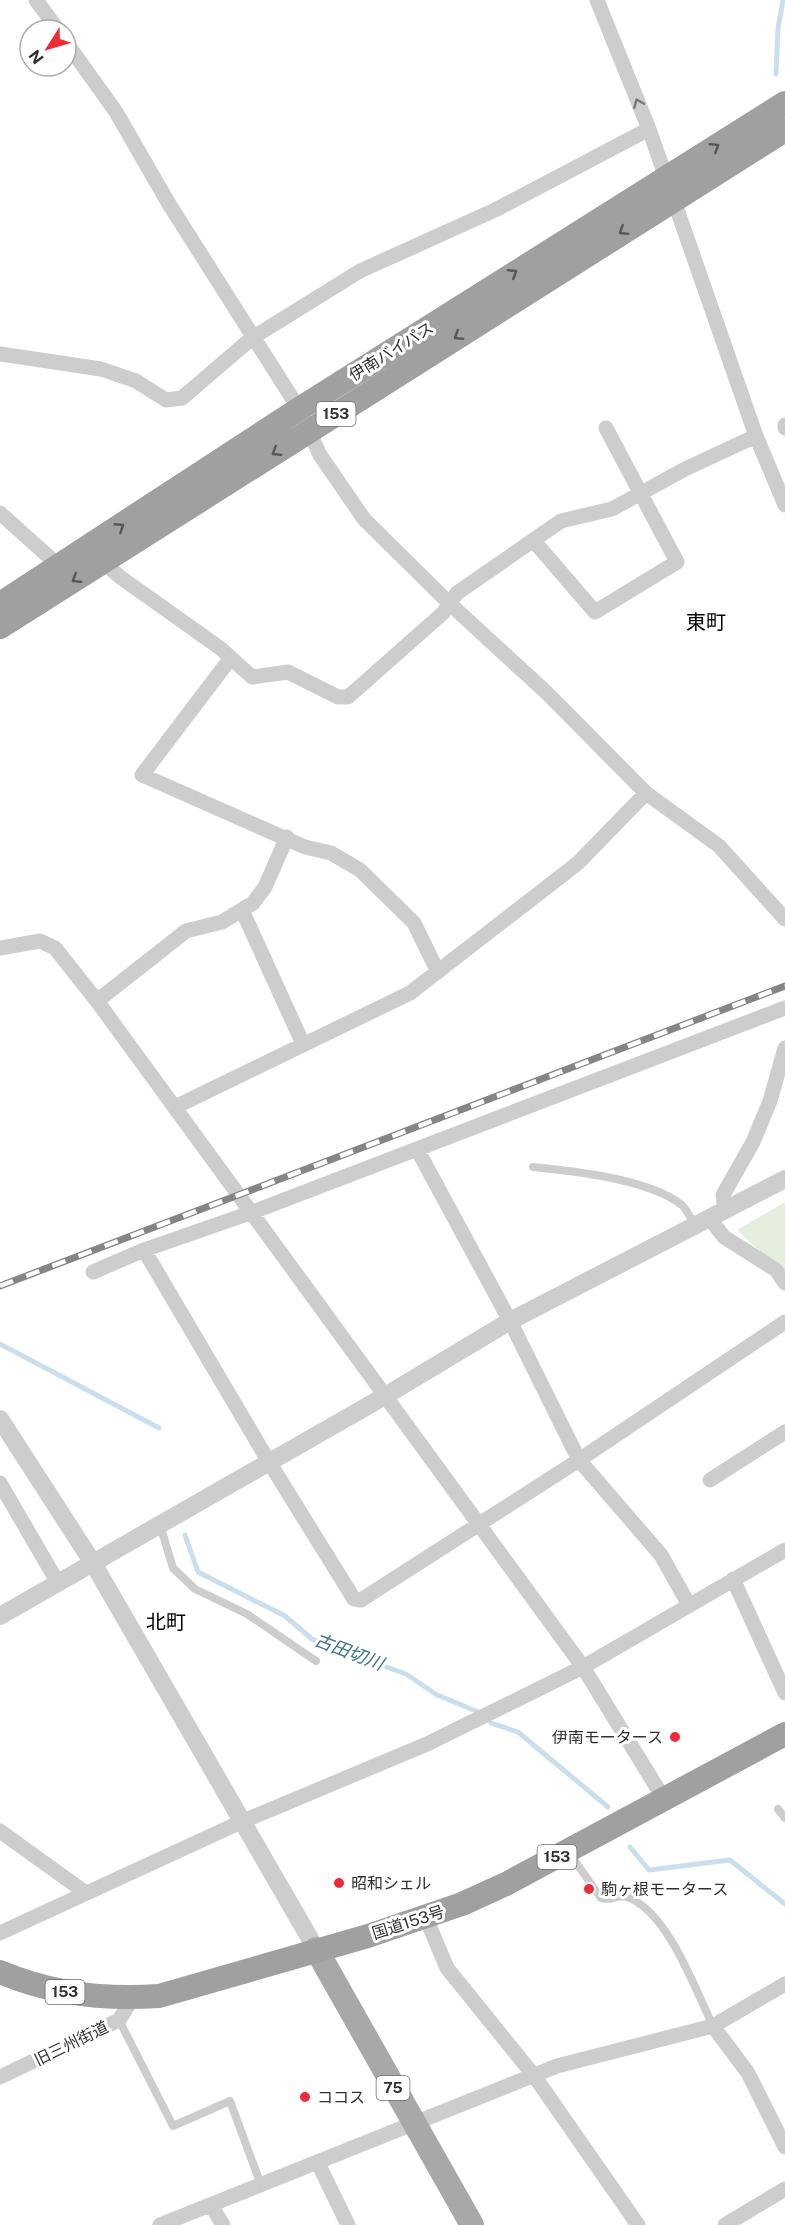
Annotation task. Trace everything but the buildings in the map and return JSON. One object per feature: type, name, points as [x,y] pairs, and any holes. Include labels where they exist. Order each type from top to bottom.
[{"type":"highway","name":"伊南バイパス","points":[[0,627],[308,432],[669,189],[785,103]]},
{"type":"highway","name":"伊南バイパス","points":[[0,604],[299,409],[669,189],[785,130]]},
{"type":"highway","name":"国道153号","points":[[0,1972],[26,1983],[61,1991],[133,1998],[184,1990],[426,1918],[506,1884],[785,1734]]},
{"type":"main road","name":"75","points":[[316,1950],[472,2225]]},
{"type":"street","points":[[37,0],[50,18]]},
{"type":"street","points":[[597,0],[649,129],[756,436],[785,505]]},
{"type":"street","points":[[78,59],[116,112],[169,204],[299,409],[320,455],[364,519],[450,604],[547,693],[646,793],[719,846],[785,919]]},
{"type":"street","points":[[0,354],[101,369],[136,381],[166,400],[174,401],[182,398],[252,338],[360,271],[495,210],[649,129]]},
{"type":"street","points":[[533,540],[595,612],[677,562],[606,428]]},
{"type":"street","points":[[103,562],[120,577],[220,648],[252,677],[288,672],[338,697],[348,697],[450,604],[457,593],[561,521],[612,509],[756,436]]},
{"type":"street","points":[[0,513],[59,566]]},
{"type":"street","points":[[230,659],[142,775],[287,837],[305,847],[331,853],[360,870],[414,923],[438,972]]},
{"type":"street","points":[[175,1107],[410,993],[578,863],[646,793]]},
{"type":"street","points":[[97,1001],[186,931],[222,922],[253,903],[265,887],[287,837]]},
{"type":"street","points":[[242,910],[303,1044]]},
{"type":"street","points":[[0,948],[40,941],[55,948],[97,1001],[583,1667],[664,1798]]},
{"type":"street","points":[[93,1272],[144,1250],[250,1213],[785,1008]]},
{"type":"street","points":[[710,1218],[753,1142],[766,1111],[785,1048]]},
{"type":"street","points":[[417,1149],[510,1321],[579,1460],[661,1555],[689,1605]]},
{"type":"street","points":[[0,1616],[386,1396],[510,1321],[785,1179]]},
{"type":"street","points":[[710,1218],[724,1237],[776,1270],[785,1283]]},
{"type":"street","points":[[144,1250],[269,1462],[354,1599],[361,1600],[579,1460],[785,1322]]},
{"type":"street","points":[[0,1419],[93,1563],[316,1950]]},
{"type":"street","points":[[710,1480],[785,1432]]},
{"type":"street","points":[[0,1483],[58,1583]]},
{"type":"street","points":[[0,1933],[241,1821],[427,1744],[583,1667],[785,1550]]},
{"type":"street","points":[[734,1579],[785,1693]]},
{"type":"street","points":[[0,1831],[86,1893]]},
{"type":"street","points":[[426,1918],[447,1968],[535,2077],[638,2225]]},
{"type":"street","points":[[160,2225],[568,2063],[713,2026],[785,1984]]},
{"type":"street","name":"旧三州街道","points":[[0,2077],[120,2020],[133,1998]]},
{"type":"street","points":[[713,2026],[748,2073],[785,2147]]},
{"type":"street","points":[[318,2163],[348,2225]]},
{"type":"street","points":[[725,2225],[785,2189]]},
{"type":"street","points":[[211,2205],[223,2225]]},
{"type":"lane","points":[[533,1167],[590,1173],[648,1188],[710,1218]]},
{"type":"lane","points":[[160,1525],[172,1568],[195,1589],[247,1614],[316,1661]]},
{"type":"lane","points":[[778,1809],[785,1818]]},
{"type":"lane","points":[[568,1851],[601,1898],[606,1899],[619,1895],[632,1899],[658,1923],[679,1957],[713,2026]]},
{"type":"lane","points":[[120,2020],[173,2126],[230,2101],[261,2185]]},
{"type":"green space","points":[[785,1202],[785,1275],[737,1230]]},
{"type":"waterway","points":[[776,74],[778,29],[783,0]]},
{"type":"waterway","name":"古田切川","points":[[0,1344],[159,1428]]},
{"type":"waterway","name":"古田切川","points":[[185,1535],[198,1572],[285,1616],[312,1639],[324,1644],[344,1647],[350,1654],[406,1674],[437,1695],[476,1711]]},
{"type":"waterway","name":"古田切川","points":[[491,1723],[518,1732],[608,1807]]},
{"type":"waterway","name":"古田切川","points":[[630,1847],[649,1870],[730,1860],[785,1904]]},
{"type":"railway","points":[[0,1286],[785,986]]},
{"type":"place","name":"伊南モータース","points":[[675,1737]]},
{"type":"place","name":"昭和シェル","points":[[339,1883]]},
{"type":"place","name":"駒ヶ根モータース","points":[[589,1889]]},
{"type":"place","name":"ココス","points":[[305,2097]]},
{"type":"district","name":"東町","points":[[706,622]]},
{"type":"district","name":"北町","points":[[166,1622]]}]
